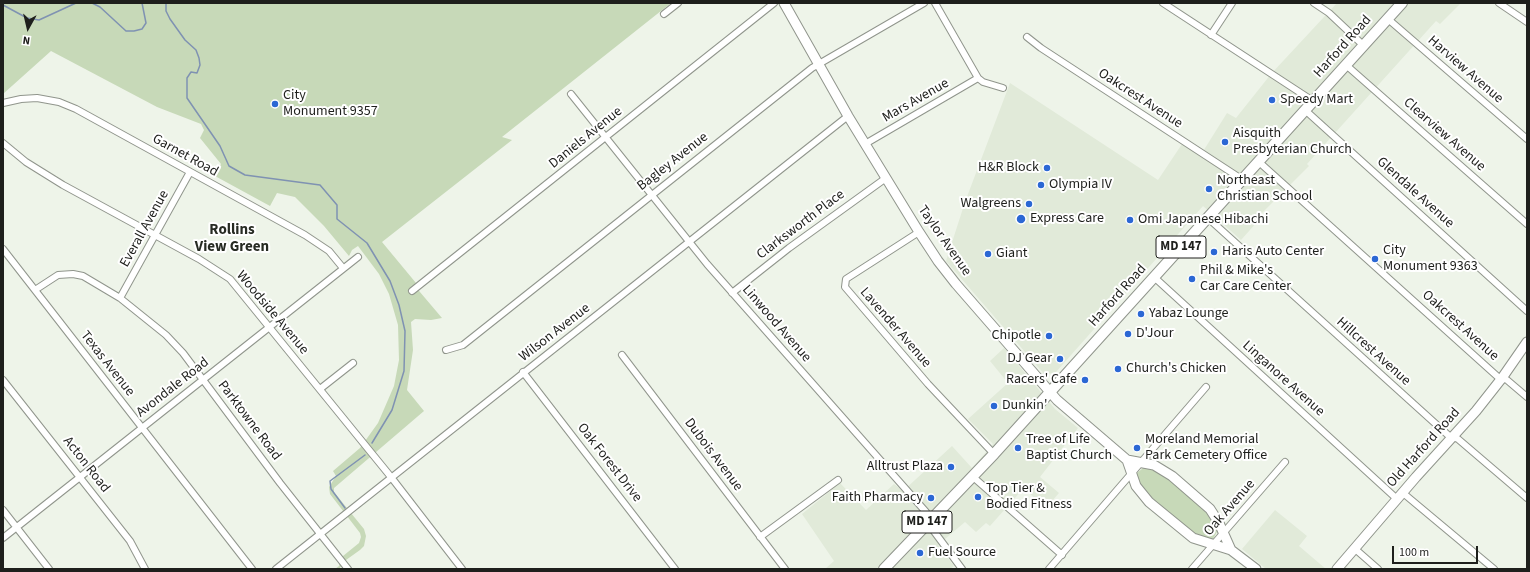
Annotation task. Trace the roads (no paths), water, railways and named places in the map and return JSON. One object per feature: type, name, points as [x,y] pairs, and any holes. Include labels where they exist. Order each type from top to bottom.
[{"type":"main road","name":"Taylor Avenue","points":[[784,3],[848,116],[919,232],[947,273],[1050,392],[1127,460],[1136,486],[1149,502],[1193,538],[1231,550],[1256,569]]},
{"type":"main road","name":"Harford Road","points":[[884,569],[929,520],[994,454],[1402,3]]},
{"type":"main road","name":"Old Harford Road","points":[[1337,569],[1400,496],[1476,412],[1527,342]]},
{"type":"main road","name":"Taylor Avenue","points":[[1127,460],[1159,468],[1178,481],[1210,509],[1224,533],[1231,550]]},
{"type":"street","points":[[664,14],[678,3]]},
{"type":"street","name":"Daniels Avenue","points":[[412,291],[774,3]]},
{"type":"street","name":"Bagley Avenue","points":[[446,350],[462,345],[651,195],[819,65],[924,3]]},
{"type":"street","points":[[935,3],[978,78],[983,82],[1003,88]]},
{"type":"street","points":[[1163,3],[1313,101]]},
{"type":"street","points":[[1211,35],[1232,3]]},
{"type":"street","points":[[1314,3],[1330,13],[1363,45]]},
{"type":"street","points":[[1499,3],[1527,22]]},
{"type":"street","name":"Harview Avenue","points":[[1388,19],[1527,139]]},
{"type":"street","name":"Oakcrest Avenue","points":[[1026,37],[1243,180]]},
{"type":"street","name":"Clearview Avenue","points":[[1346,65],[1527,224]]},
{"type":"street","name":"Mars Avenue","points":[[866,144],[978,78]]},
{"type":"street","name":"Linwood Avenue","points":[[571,94],[689,242],[732,293],[926,512],[933,530],[962,569]]},
{"type":"street","name":"Garnet Road","points":[[3,104],[28,98],[59,102],[87,115],[318,243],[329,251],[343,268]]},
{"type":"street","name":"Glendale Avenue","points":[[1305,110],[1527,310]]},
{"type":"street","name":"Wilson Avenue","points":[[276,569],[848,116]]},
{"type":"street","name":"Woodside Avenue","points":[[3,143],[26,162],[63,185],[154,236],[199,259],[227,277],[270,327],[391,477],[462,569]]},
{"type":"street","name":"Oakcrest Avenue","points":[[1259,162],[1498,377],[1502,378],[1527,397]]},
{"type":"street","name":"Everall Avenue","points":[[120,298],[190,172]]},
{"type":"street","name":"Clarksworth Place","points":[[732,293],[789,248],[886,178]]},
{"type":"street","name":"Hillcrest Avenue","points":[[1208,218],[1342,340],[1453,437],[1458,439],[1527,498]]},
{"type":"street","name":"Lavender Avenue","points":[[919,232],[846,279],[845,287],[928,384],[994,454]]},
{"type":"street","name":"Texas Avenue","points":[[3,249],[252,569]]},
{"type":"street","name":"Avondale Road","points":[[3,538],[358,257]]},
{"type":"street","name":"Parktowne Road","points":[[35,290],[53,276],[73,274],[90,279],[120,298],[178,348],[280,483],[348,569]]},
{"type":"street","name":"Linganore Avenue","points":[[1154,278],[1400,496],[1494,569]]},
{"type":"street","name":"Dubois Avenue","points":[[622,356],[785,569]]},
{"type":"street","points":[[320,389],[353,363]]},
{"type":"street","name":"Oak Forest Drive","points":[[523,372],[675,569]]},
{"type":"street","name":"Acton Road","points":[[3,380],[130,541],[145,569]]},
{"type":"street","points":[[1049,569],[1206,387]]},
{"type":"street","name":"Oak Avenue","points":[[1192,569],[1285,462]]},
{"type":"street","points":[[972,476],[1062,555]]},
{"type":"street","points":[[760,537],[838,480]]},
{"type":"street","points":[[3,510],[49,569]]},
{"type":"street","points":[[1354,548],[1378,569]]},
{"type":"waterway","points":[[3,5],[27,18],[39,20],[76,3]]},
{"type":"waterway","points":[[92,3],[100,7],[126,31],[142,29],[146,23],[142,3]]},
{"type":"waterway","points":[[166,3],[166,11],[170,19],[185,40],[196,50],[199,58],[200,65],[197,73],[191,72],[187,78],[187,98],[220,146],[229,166],[245,175],[320,185],[337,205],[337,219],[367,243],[390,281],[399,305],[405,331],[404,371],[392,410],[372,443]]},
{"type":"waterway","points":[[345,508],[331,489],[330,481],[365,455]]},
{"type":"place","name":"Speedy Mart","points":[[1272,100]]},
{"type":"place","name":"City Monument 9357","points":[[275,104]]},
{"type":"place","name":"Aisquith Presbyterian Church","points":[[1225,142]]},
{"type":"place","name":"H&R Block","points":[[1047,168]]},
{"type":"place","name":"Olympia IV","points":[[1041,185]]},
{"type":"place","name":"Northeast Christian School","points":[[1209,189]]},
{"type":"place","name":"Walgreens","points":[[1029,204]]},
{"type":"place","name":"Express Care","points":[[1021,219]]},
{"type":"place","name":"Omi Japanese Hibachi","points":[[1130,220]]},
{"type":"place","name":"Haris Auto Center","points":[[1214,252]]},
{"type":"place","name":"Giant","points":[[988,254]]},
{"type":"place","name":"City Monument 9363","points":[[1375,259]]},
{"type":"place","name":"Phil & Mike's Car Care Center","points":[[1192,279]]},
{"type":"place","name":"Yabaz Lounge","points":[[1141,314]]},
{"type":"place","name":"D'Jour","points":[[1128,334]]},
{"type":"place","name":"Chipotle","points":[[1049,336]]},
{"type":"place","name":"DJ Gear","points":[[1060,359]]},
{"type":"place","name":"Church's Chicken","points":[[1118,369]]},
{"type":"place","name":"Racers' Cafe","points":[[1085,380]]},
{"type":"place","name":"Dunkin'","points":[[994,406]]},
{"type":"place","name":"Tree of Life Baptist Church","points":[[1018,448]]},
{"type":"place","name":"Moreland Memorial Park Cemetery Office","points":[[1137,448]]},
{"type":"place","name":"Alltrust Plaza","points":[[951,467]]},
{"type":"place","name":"Top Tier & Bodied Fitness","points":[[978,497]]},
{"type":"place","name":"Faith Pharmacy","points":[[931,498]]},
{"type":"place","name":"Fuel Source","points":[[920,553]]},
{"type":"district","name":"Rollins View Green","points":[[232,240]]}]
